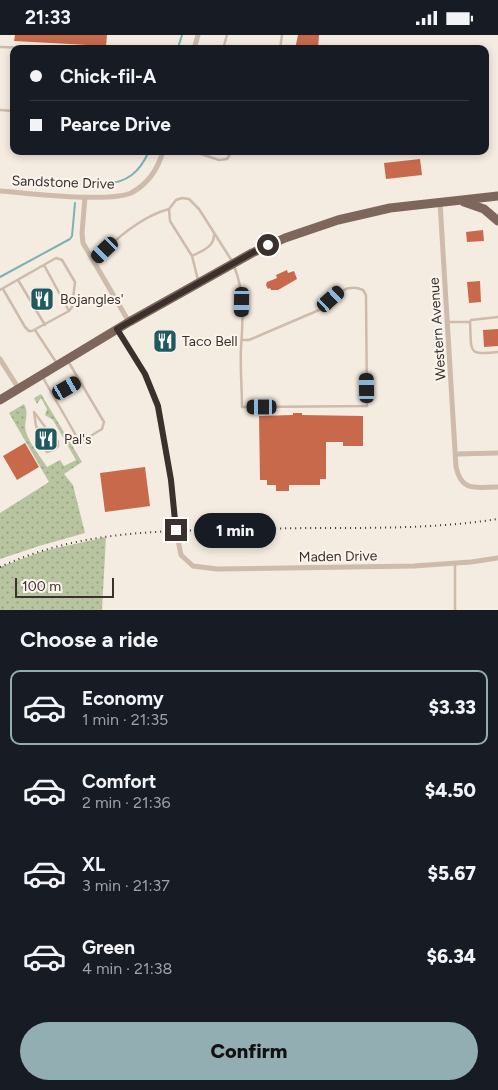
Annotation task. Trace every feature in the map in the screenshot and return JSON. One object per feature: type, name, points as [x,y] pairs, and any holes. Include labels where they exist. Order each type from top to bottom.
[{"type":"main road","points":[[0,400],[129,322],[233,263],[285,238],[338,220],[390,208],[498,196]]},
{"type":"main road","points":[[459,200],[484,209],[498,221]]},
{"type":"street","name":"Sandstone Drive","points":[[0,191],[85,197],[109,197],[131,193],[152,177],[161,155]]},
{"type":"street","points":[[85,197],[83,243],[129,322]]},
{"type":"street","name":"Western Avenue","points":[[440,202],[458,478],[464,485],[470,487],[498,487]]},
{"type":"street","name":"Maden Drive","points":[[117,329],[145,374],[158,406],[171,480],[175,525],[181,555],[193,566],[217,569],[414,566],[498,558]]},
{"type":"street","points":[[0,359],[19,389]]},
{"type":"street","points":[[456,454],[498,453]]},
{"type":"lane","points":[[204,155],[219,160],[227,159],[230,155]]},
{"type":"lane","points":[[93,261],[123,233],[159,211],[169,209],[176,200],[182,198],[189,199],[199,209],[214,232],[233,263],[241,282],[242,407],[367,406],[366,295],[363,290],[356,287],[341,290],[331,299],[326,307],[250,341],[242,340]]},
{"type":"lane","points":[[169,209],[170,221],[192,256],[198,283]]},
{"type":"lane","points":[[192,256],[209,247],[213,242],[214,232]]},
{"type":"lane","points":[[56,258],[60,258],[74,279],[72,307],[69,311],[45,325],[36,330],[29,331],[1,289],[18,280],[56,258]]},
{"type":"lane","points":[[44,265],[69,311]]},
{"type":"lane","points":[[18,280],[45,325]]},
{"type":"lane","points":[[498,317],[475,318],[471,319],[470,323],[472,349],[475,353],[498,353]]},
{"type":"lane","points":[[448,322],[470,323]]},
{"type":"lane","points":[[36,330],[58,365]]},
{"type":"lane","points":[[42,375],[78,439],[84,440],[102,429],[104,424],[67,359]]},
{"type":"lane","points":[[54,395],[80,380]]},
{"type":"lane","points":[[34,412],[43,422],[50,435],[58,441],[58,446],[51,452],[47,452],[42,448],[35,427],[34,412]]},
{"type":"lane","points":[[455,563],[455,610]]},
{"type":"green space","points":[[41,394],[82,462],[64,474],[73,485],[85,533],[0,559],[0,513],[49,482],[9,413],[24,404],[26,408],[26,432],[47,467],[60,460],[64,466],[76,460],[53,420],[45,415],[47,409],[41,398],[37,404],[34,398]]},
{"type":"green space","points":[[106,537],[102,610],[0,610],[0,567],[43,551]]},
{"type":"building","points":[[15,35],[107,35],[106,45],[14,41]]},
{"type":"building","points":[[298,35],[319,35],[318,45],[296,45]]},
{"type":"building","points":[[420,159],[422,175],[386,179],[384,163]]},
{"type":"building","points":[[483,230],[484,241],[467,242],[466,232]]},
{"type":"building","points":[[287,270],[288,273],[294,271],[297,279],[278,290],[268,289],[267,282],[277,278],[276,275]]},
{"type":"building","points":[[480,281],[481,302],[469,303],[467,282]]},
{"type":"building","points":[[498,329],[498,346],[484,347],[483,330]]},
{"type":"building","points":[[293,413],[302,413],[302,415],[363,416],[363,446],[343,446],[343,442],[326,442],[326,479],[320,479],[320,485],[289,485],[289,491],[276,491],[276,485],[267,485],[267,480],[260,480],[259,416],[293,415]]},
{"type":"building","name":"Pal's","points":[[42,428],[52,442],[47,445],[40,429]]},
{"type":"building","points":[[25,443],[39,467],[17,480],[3,456]]},
{"type":"building","points":[[145,467],[150,506],[105,512],[100,473]]},
{"type":"waterway","points":[[179,45],[182,35]]},
{"type":"waterway","points":[[84,187],[126,179],[137,170],[147,155]]},
{"type":"waterway","points":[[0,277],[70,239],[72,236],[75,203]]},
{"type":"railway","points":[[0,567],[26,556],[79,541],[132,534],[283,528],[411,527],[498,519]]},
{"type":"place","name":"Bojangles'","points":[[42,299]]},
{"type":"place","name":"Taco Bell","points":[[165,341]]},
{"type":"place","name":"Pal's","points":[[46,439]]},
{"type":"route","points":[[176,530],[171,480],[158,406],[145,374],[117,329],[268,245]]}]
